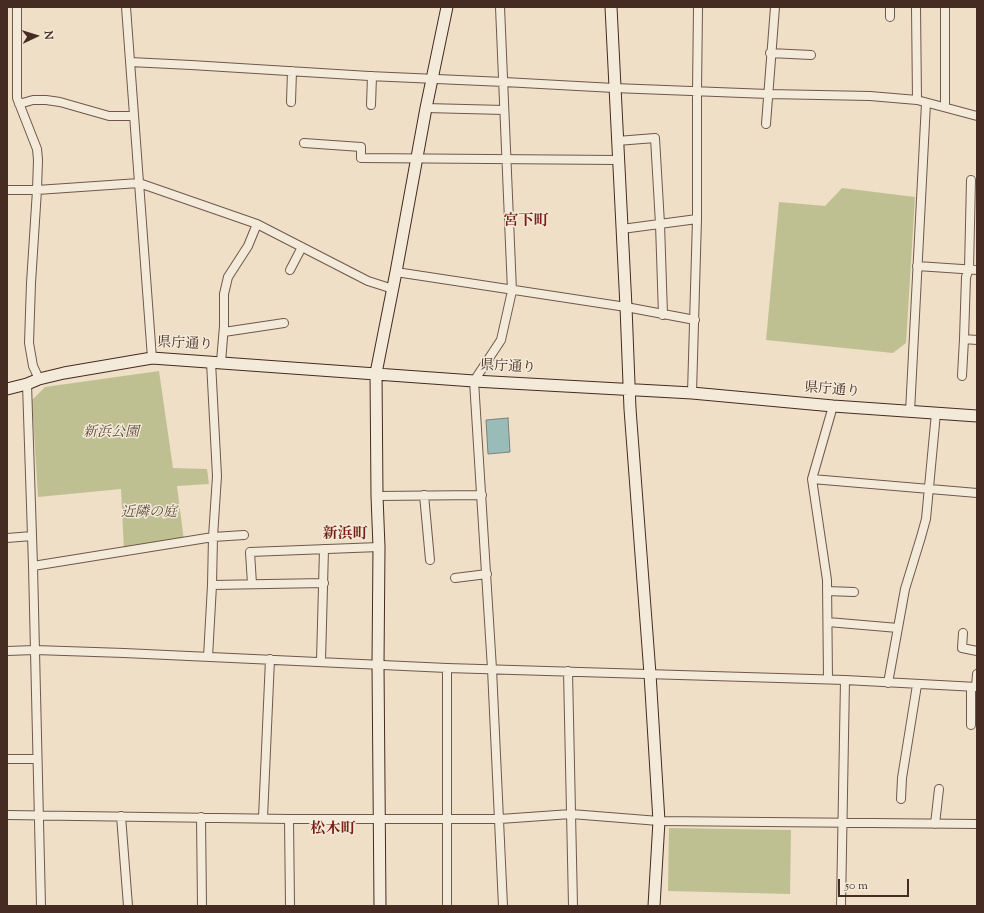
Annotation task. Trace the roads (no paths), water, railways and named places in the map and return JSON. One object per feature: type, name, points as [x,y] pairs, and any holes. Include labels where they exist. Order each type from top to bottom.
[{"type":"street","points":[[17,7],[17,98],[37,148],[38,190],[28,343],[33,366],[39,379]]},
{"type":"street","points":[[126,7],[152,358]]},
{"type":"street","points":[[380,906],[378,664],[379,547],[376,374],[426,108],[447,7]]},
{"type":"street","points":[[500,7],[512,291],[501,340],[474,381],[487,574],[503,906]]},
{"type":"street","points":[[611,7],[630,409],[650,674],[659,821],[654,906]]},
{"type":"street","points":[[692,393],[697,219],[698,7]]},
{"type":"street","points":[[766,124],[770,53],[775,7]]},
{"type":"street","points":[[890,7],[890,17]]},
{"type":"street","points":[[916,7],[917,100]]},
{"type":"street","points":[[945,7],[945,107]]},
{"type":"street","points":[[770,53],[811,54]]},
{"type":"street","points":[[130,62],[697,92],[870,96],[917,100],[977,116]]},
{"type":"street","points":[[290,102],[292,71]]},
{"type":"street","points":[[371,105],[372,76]]},
{"type":"street","points":[[19,104],[33,100],[46,100],[60,102],[109,116],[134,116]]},
{"type":"street","points":[[910,412],[926,103]]},
{"type":"street","points":[[426,108],[504,110]]},
{"type":"street","points":[[617,141],[655,138],[663,315]]},
{"type":"street","points":[[304,143],[361,147],[361,158],[618,160]]},
{"type":"street","points":[[962,376],[966,277],[973,270],[971,180]]},
{"type":"street","points":[[7,190],[38,190],[139,183],[257,224],[368,280],[393,288]]},
{"type":"street","points":[[622,228],[697,219]]},
{"type":"street","points":[[208,656],[217,476],[216,362],[224,332],[224,294],[228,277],[248,246],[257,224]]},
{"type":"street","points":[[290,270],[302,246]]},
{"type":"street","points":[[917,266],[973,270]]},
{"type":"street","points":[[396,272],[512,291],[626,307],[695,320]]},
{"type":"street","points":[[224,332],[284,323]]},
{"type":"street","points":[[964,339],[977,340]]},
{"type":"street","name":"県庁通り","points":[[27,384],[39,379],[64,373],[152,358],[474,381],[692,393],[833,406],[977,416]]},
{"type":"street","points":[[7,389],[27,384],[33,566],[40,906]]},
{"type":"street","points":[[828,679],[827,580],[812,479],[833,406]]},
{"type":"street","points":[[888,683],[905,589],[922,538],[926,519],[936,413]]},
{"type":"street","points":[[812,479],[977,493]]},
{"type":"street","points":[[424,495],[430,560]]},
{"type":"street","points":[[377,496],[482,495]]},
{"type":"street","points":[[33,566],[213,537],[244,534]]},
{"type":"street","points":[[7,538],[32,536]]},
{"type":"street","points":[[252,584],[250,552],[379,547]]},
{"type":"street","points":[[320,661],[324,549]]},
{"type":"street","points":[[456,578],[487,574]]},
{"type":"street","points":[[212,585],[324,582]]},
{"type":"street","points":[[827,591],[854,592]]},
{"type":"street","points":[[828,622],[898,628]]},
{"type":"street","points":[[963,633],[962,648],[977,651]]},
{"type":"street","points":[[7,651],[35,650],[208,656],[447,668],[828,679],[975,687]]},
{"type":"street","points":[[263,818],[270,659]]},
{"type":"street","points":[[447,668],[447,906]]},
{"type":"street","points":[[568,671],[573,906]]},
{"type":"street","points":[[970,725],[977,674]]},
{"type":"street","points":[[841,906],[845,680]]},
{"type":"street","points":[[901,799],[902,778],[917,685]]},
{"type":"street","points":[[7,759],[37,759]]},
{"type":"street","points":[[935,824],[939,789]]},
{"type":"street","points":[[7,815],[290,819],[500,819],[571,814],[659,821],[843,824],[977,824]]},
{"type":"street","points":[[121,816],[128,906]]},
{"type":"street","points":[[202,817],[202,906]]},
{"type":"street","points":[[290,819],[290,906]]},
{"type":"water","points":[[508,418],[510,452],[488,454],[486,420]]},
{"type":"district","name":"宮下町","points":[[526,222]]},
{"type":"district","name":"新浜町","points":[[345,535]]},
{"type":"district","name":"松木町","points":[[333,830]]},
{"type":"park label","name":"新浜公園","points":[[111,434]]},
{"type":"park label","name":"近隣の庭","points":[[149,514]]}]
